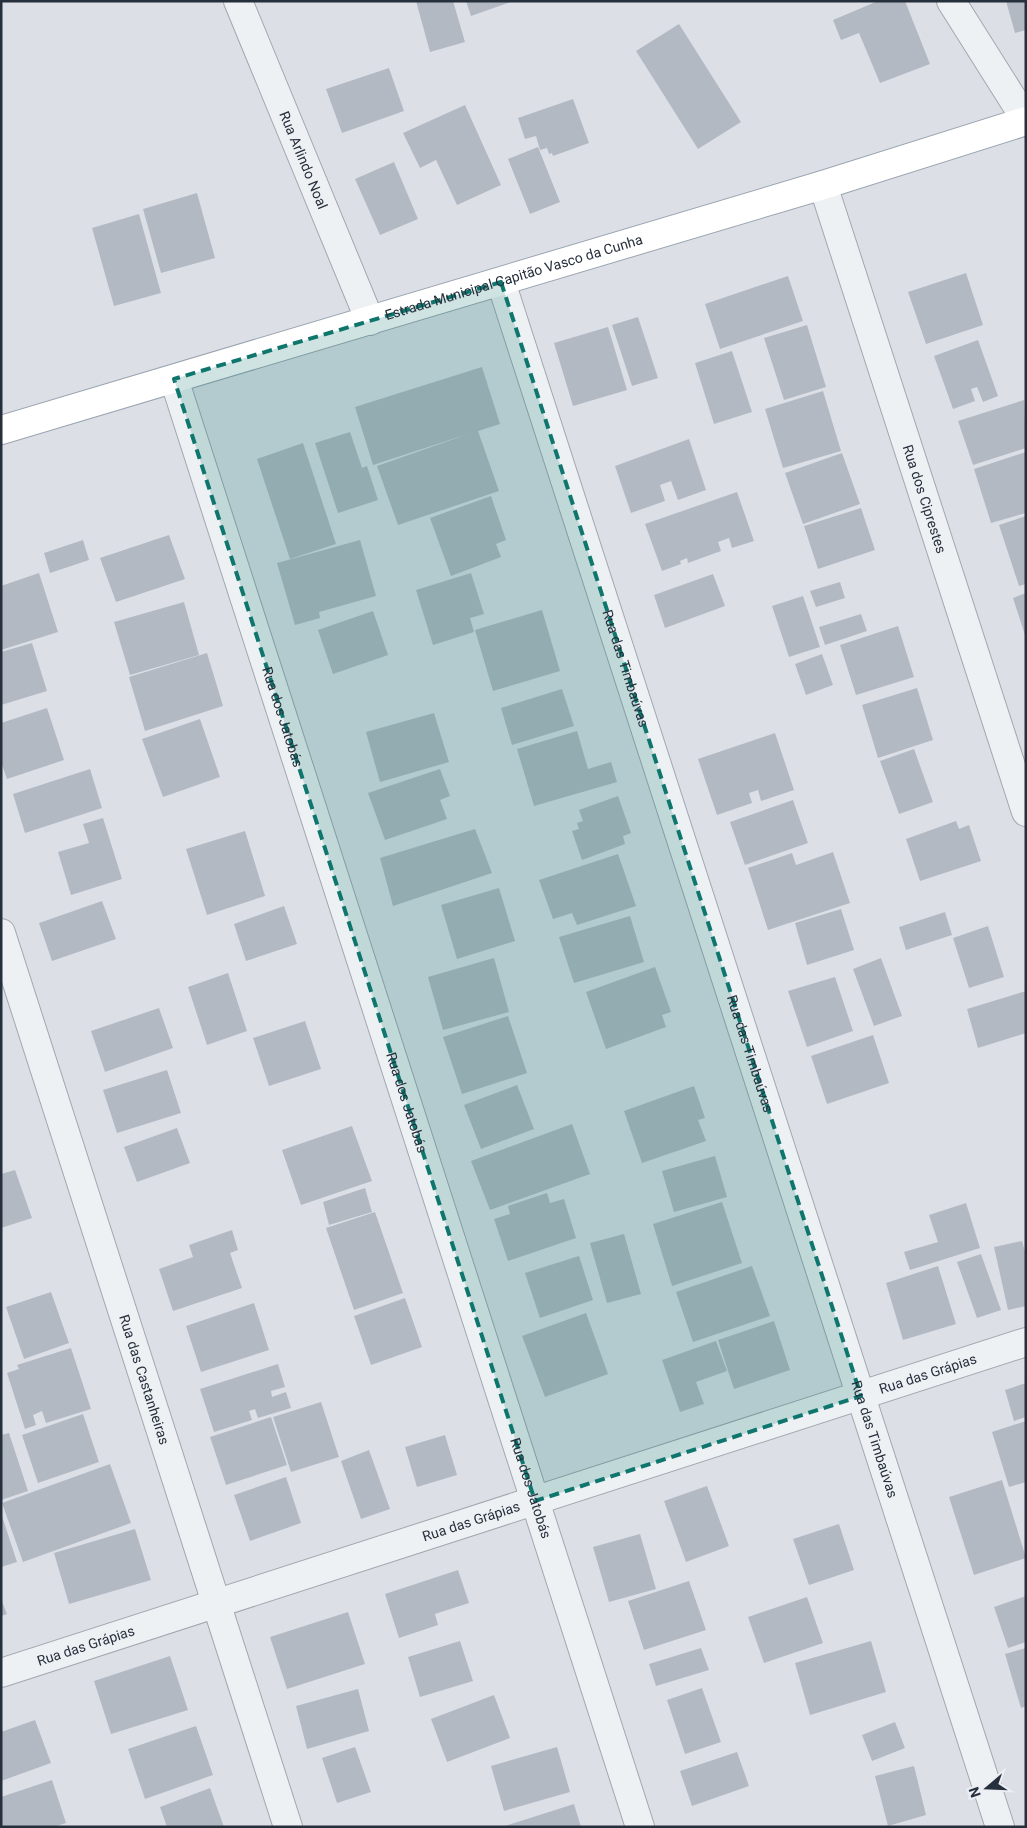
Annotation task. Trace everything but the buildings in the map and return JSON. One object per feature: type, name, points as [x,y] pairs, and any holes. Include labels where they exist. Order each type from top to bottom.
[{"type":"main road","name":"Estrada Municipal Capitão Vasco da Cunha","points":[[1,430],[823,185],[1026,121]]},
{"type":"street","name":"Rua Arlindo Noal","points":[[238,1],[370,321]]},
{"type":"street","points":[[951,1],[1026,121]]},
{"type":"street","name":"Rua dos Ciprestes","points":[[823,185],[1026,812]]},
{"type":"street","name":"Rua das Timbaúvas","points":[[501,282],[1000,1827]]},
{"type":"street","name":"Rua dos Jatobás","points":[[174,379],[640,1827]]},
{"type":"street","name":"Rua das Castanheiras","points":[[1,933],[288,1827]]},
{"type":"street","name":"Rua das Grápias","points":[[1,1673],[1026,1342]]},
{"type":"highlighted area","points":[[501,282],[861,1396],[535,1501],[174,379]]}]
